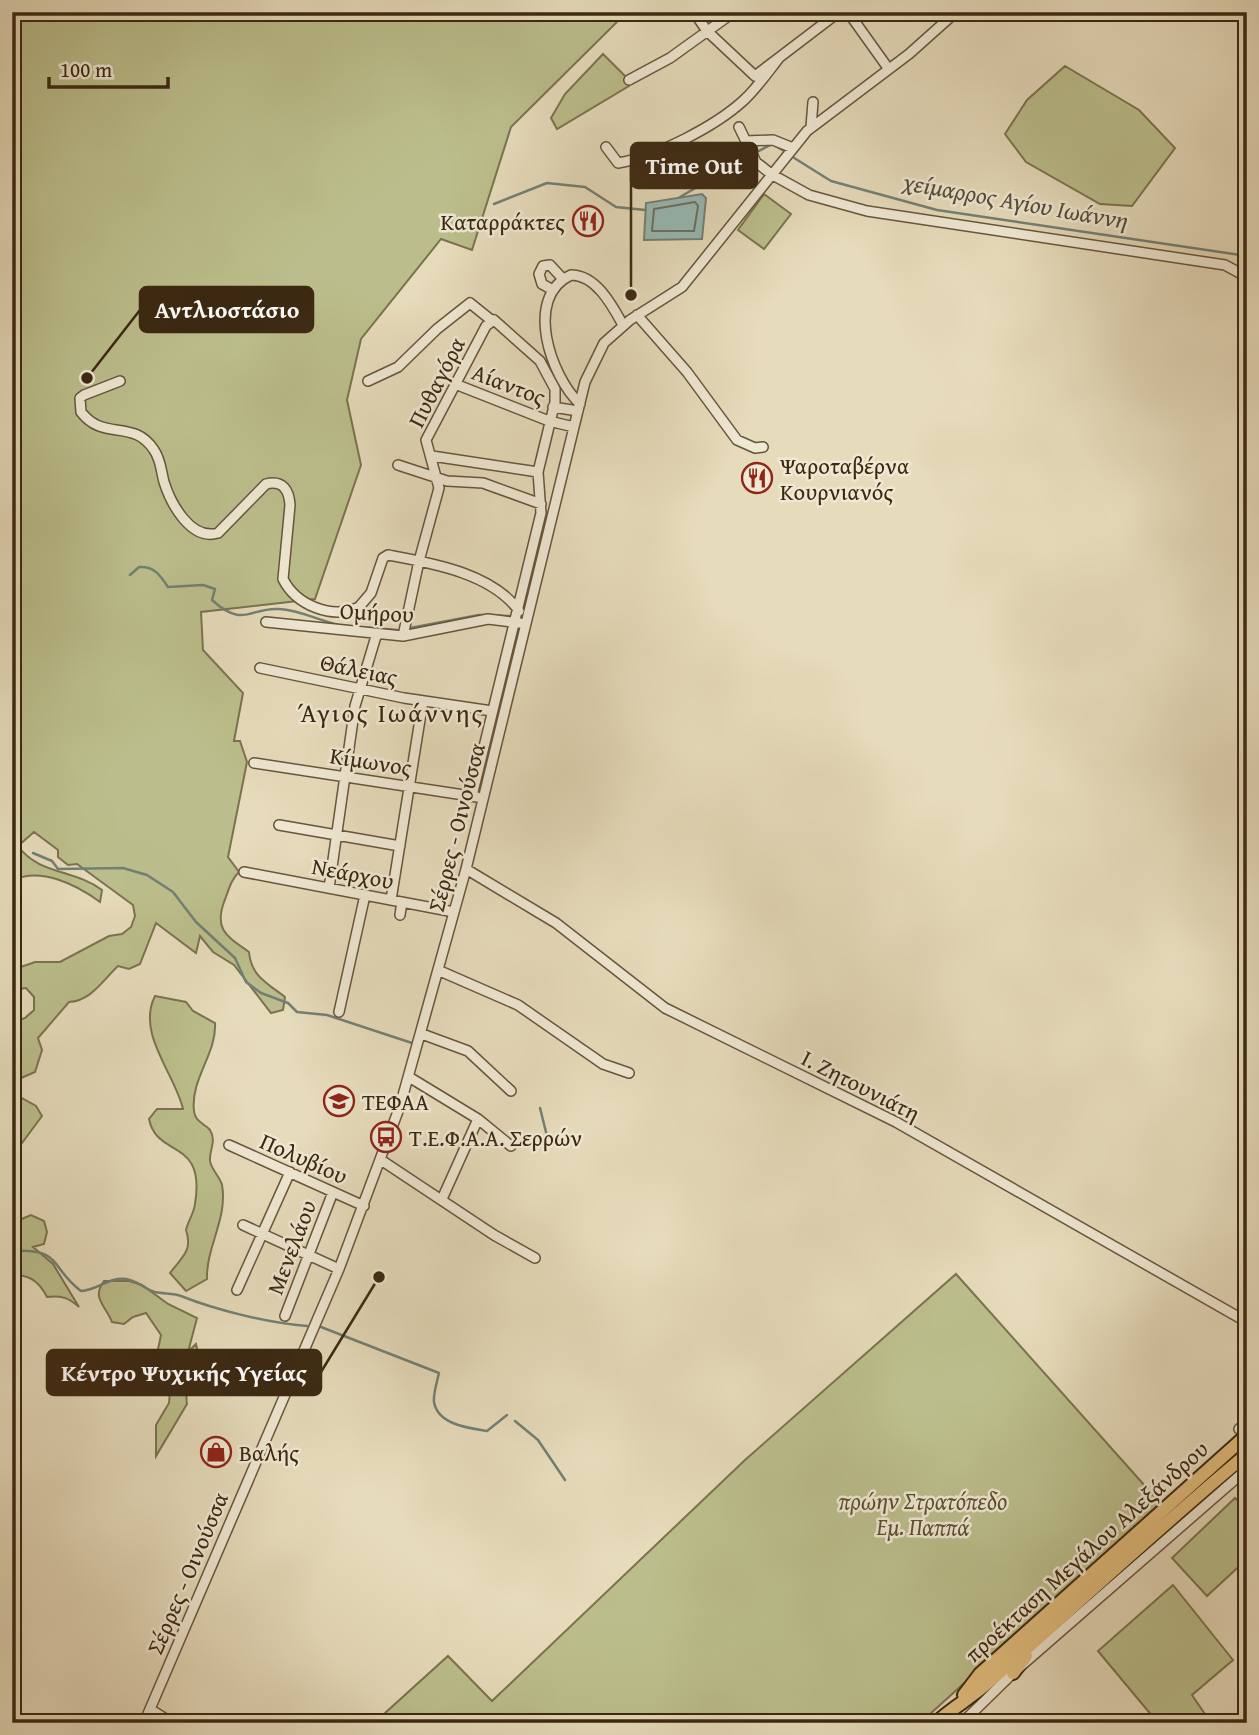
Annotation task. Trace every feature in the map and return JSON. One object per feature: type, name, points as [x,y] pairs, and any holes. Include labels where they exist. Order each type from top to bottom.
[{"type":"main road","name":"προέκταση Μεγάλου Αλεξάνδρου","points":[[958,1703],[980,1674],[1244,1428]]},
{"type":"main road","name":"προέκταση Μεγάλου Αλεξάνδρου","points":[[936,1723],[958,1703],[988,1683],[1246,1459]]},
{"type":"main road","points":[[1013,1673],[1051,1626]]},
{"type":"street","points":[[694,12],[707,31],[755,76],[839,12]]},
{"type":"street","points":[[629,80],[670,58],[734,12]]},
{"type":"street","points":[[848,12],[888,68]]},
{"type":"street","name":"Σέρρες - Οινούσσα","points":[[144,1723],[340,1269],[410,1077],[466,870],[587,374],[600,348],[623,325],[682,287],[808,131],[956,12]]},
{"type":"street","points":[[606,147],[618,163],[651,155],[745,100],[779,58]]},
{"type":"street","points":[[808,131],[813,102]]},
{"type":"street","points":[[739,127],[755,159],[771,174],[809,195],[867,211],[1225,265],[1247,277]]},
{"type":"street","points":[[748,145],[773,140],[793,148]]},
{"type":"street","points":[[553,290],[542,284],[539,274],[543,266],[550,265],[563,279]]},
{"type":"street","points":[[579,408],[562,382],[548,349],[546,316],[553,290],[563,279],[577,275],[592,281],[623,325]]},
{"type":"street","points":[[368,381],[398,367],[437,328],[470,303],[489,323],[522,342],[540,361],[550,376],[555,393],[538,472],[541,504],[472,796]]},
{"type":"street","points":[[637,315],[687,372],[737,440],[755,447],[764,447]]},
{"type":"street","name":"Πυθαγόρα","points":[[438,478],[427,446],[428,435],[489,323]]},
{"type":"street","points":[[120,381],[80,398],[81,412],[100,429],[127,429],[146,439],[158,457],[171,496],[195,530],[203,534],[218,533],[267,484],[275,482],[290,494],[282,570],[287,589],[320,610],[351,611],[368,597],[383,558],[391,556],[419,561],[492,585],[518,608],[527,624]]},
{"type":"street","name":"Αίαντος","points":[[456,384],[549,421],[574,427]]},
{"type":"street","points":[[554,407],[579,408]]},
{"type":"street","points":[[432,456],[538,472]]},
{"type":"street","points":[[398,465],[438,478],[483,482],[541,504]]},
{"type":"street","points":[[403,636],[419,561],[439,494],[438,478]]},
{"type":"street","name":"Ομήρου","points":[[266,622],[403,636],[477,621],[515,621],[527,624]]},
{"type":"street","points":[[329,888],[358,688],[377,633]]},
{"type":"street","name":"Θάλειας","points":[[260,668],[423,701],[492,711]]},
{"type":"street","points":[[391,900],[423,701]]},
{"type":"street","name":"Κίμωνος","points":[[254,763],[482,798]]},
{"type":"street","points":[[279,825],[400,846]]},
{"type":"street","name":"Ι. Ζητουνιάτη","points":[[466,870],[556,923],[665,1009],[896,1122],[1247,1322]]},
{"type":"street","name":"Νεάρχου","points":[[244,872],[454,912]]},
{"type":"street","points":[[338,1012],[365,895]]},
{"type":"street","points":[[400,915],[402,902]]},
{"type":"street","points":[[440,971],[517,1005],[603,1064],[629,1073]]},
{"type":"street","points":[[422,1034],[468,1051],[511,1091]]},
{"type":"street","points":[[410,1077],[478,1119],[511,1146]]},
{"type":"street","points":[[442,1199],[478,1119]]},
{"type":"street","name":"Πολυβίου","points":[[229,1145],[364,1206]]},
{"type":"street","points":[[381,1160],[535,1258]]},
{"type":"street","points":[[237,1290],[289,1172]]},
{"type":"street","name":"Μενελάου","points":[[285,1316],[333,1192]]},
{"type":"street","points":[[243,1225],[340,1269]]},
{"type":"street","points":[[962,1723],[1246,1459]]},
{"type":"street","points":[[150,1709],[172,1723]]},
{"type":"green space","points":[[12,12],[627,12],[511,127],[472,250],[441,239],[361,339],[347,400],[361,465],[315,599],[201,612],[203,650],[243,693],[234,741],[240,741],[247,762],[228,857],[239,872],[224,902],[221,912],[222,926],[229,937],[249,952],[253,967],[261,978],[285,997],[283,1010],[271,1013],[234,965],[213,952],[200,936],[196,953],[156,923],[140,964],[129,969],[118,966],[90,994],[69,1002],[38,1038],[42,1050],[35,1072],[12,1082],[12,1023],[25,1018],[34,1010],[34,997],[26,988],[12,990],[12,970],[35,962],[60,962],[109,936],[122,934],[131,927],[135,916],[133,905],[77,864],[68,865],[58,857],[58,850],[34,832],[18,846],[26,855],[46,867],[91,883],[102,890],[100,902],[80,889],[46,877],[23,877],[12,881]]},
{"type":"green space","points":[[603,54],[629,80],[629,86],[557,129],[551,118],[565,94]]},
{"type":"green space","points":[[1065,66],[1139,110],[1175,148],[1132,206],[1100,204],[1026,162],[1005,134],[1027,100]]},
{"type":"green space","points":[[764,194],[791,214],[764,249],[738,230]]},
{"type":"green space","points":[[155,996],[186,1002],[193,1011],[215,1023],[212,1045],[196,1088],[194,1111],[198,1120],[212,1134],[210,1161],[222,1185],[222,1209],[207,1279],[186,1291],[170,1273],[187,1249],[186,1230],[194,1207],[197,1183],[194,1168],[187,1158],[161,1140],[149,1119],[157,1109],[183,1109],[153,1039],[150,1010]]},
{"type":"green space","points":[[12,1082],[13,1093],[36,1106],[42,1116],[19,1147],[12,1147]]},
{"type":"green space","points":[[12,1213],[19,1220],[31,1215],[44,1221],[47,1232],[44,1244],[33,1247],[53,1264],[79,1307],[64,1298],[47,1297],[41,1287],[29,1278],[12,1276]]},
{"type":"green space","name":"πρώην Στρατόπεδο Εμ. Παππά","points":[[956,1274],[1162,1505],[920,1723],[374,1723],[448,1656],[492,1701],[745,1460]]},
{"type":"green space","points":[[104,1281],[129,1281],[142,1285],[168,1304],[197,1318],[188,1352],[196,1344],[198,1354],[196,1369],[188,1388],[187,1404],[156,1456],[156,1425],[169,1403],[170,1391],[156,1359],[161,1335],[146,1313],[133,1317],[124,1324],[112,1322],[99,1297]]},
{"type":"green space","points":[[1235,1498],[1247,1510],[1247,1559],[1207,1596],[1172,1558]]},
{"type":"green space","points":[[1173,1585],[1233,1660],[1192,1695],[1211,1723],[1158,1723],[1098,1651]]},
{"type":"water","points":[[702,194],[706,198],[702,239],[644,240],[646,203]]},
{"type":"waterway","name":"χείμαρρος Αγίου Ιωάννη","points":[[755,153],[772,144],[786,152]]},
{"type":"waterway","name":"χείμαρρος Αγίου Ιωάννη","points":[[680,197],[750,156]]},
{"type":"waterway","name":"χείμαρρος Αγίου Ιωάννη","points":[[791,156],[831,181],[937,210],[1247,256]]},
{"type":"waterway","points":[[494,204],[547,183],[585,187],[616,207],[645,210]]},
{"type":"waterway","points":[[130,575],[139,567],[144,567],[156,572],[168,587],[203,585],[215,589],[212,600],[223,609],[240,615],[279,609],[339,625]]},
{"type":"waterway","points":[[410,628],[479,615],[512,616]]},
{"type":"waterway","points":[[346,626],[397,630]]},
{"type":"waterway","points":[[33,853],[52,861],[58,869],[123,868],[147,875],[173,892],[196,922],[235,958],[246,982],[261,993],[288,1003],[297,1012],[327,1015],[412,1043]]},
{"type":"waterway","points":[[540,1108],[548,1140]]},
{"type":"waterway","points":[[12,1251],[28,1251],[48,1256],[81,1291],[114,1280],[126,1279],[155,1292],[178,1295],[226,1311],[307,1326]]},
{"type":"waterway","points":[[321,1327],[439,1373],[434,1402],[441,1416],[455,1424],[487,1431],[507,1415]]},
{"type":"waterway","points":[[515,1421],[538,1440],[565,1480]]},
{"type":"place","name":"Καταρράκτες","points":[[588,221]]},
{"type":"place","name":"Time Out","points":[[631,295]]},
{"type":"place","name":"Αντλιοστάσιο","points":[[87,378]]},
{"type":"place","name":"Ψαροταβέρνα Κουρνιανός","points":[[757,478]]},
{"type":"place","name":"ΤΕΦΑΑ","points":[[339,1101]]},
{"type":"place","name":"Τ.Ε.Φ.Α.Α. Σερρών","points":[[386,1137]]},
{"type":"place","name":"Κέντρο Ψυχικής Υγείας","points":[[379,1277]]},
{"type":"place","name":"Βαλής","points":[[216,1452]]},
{"type":"district","name":"Άγιος Ιωάννης","points":[[391,712]]}]
